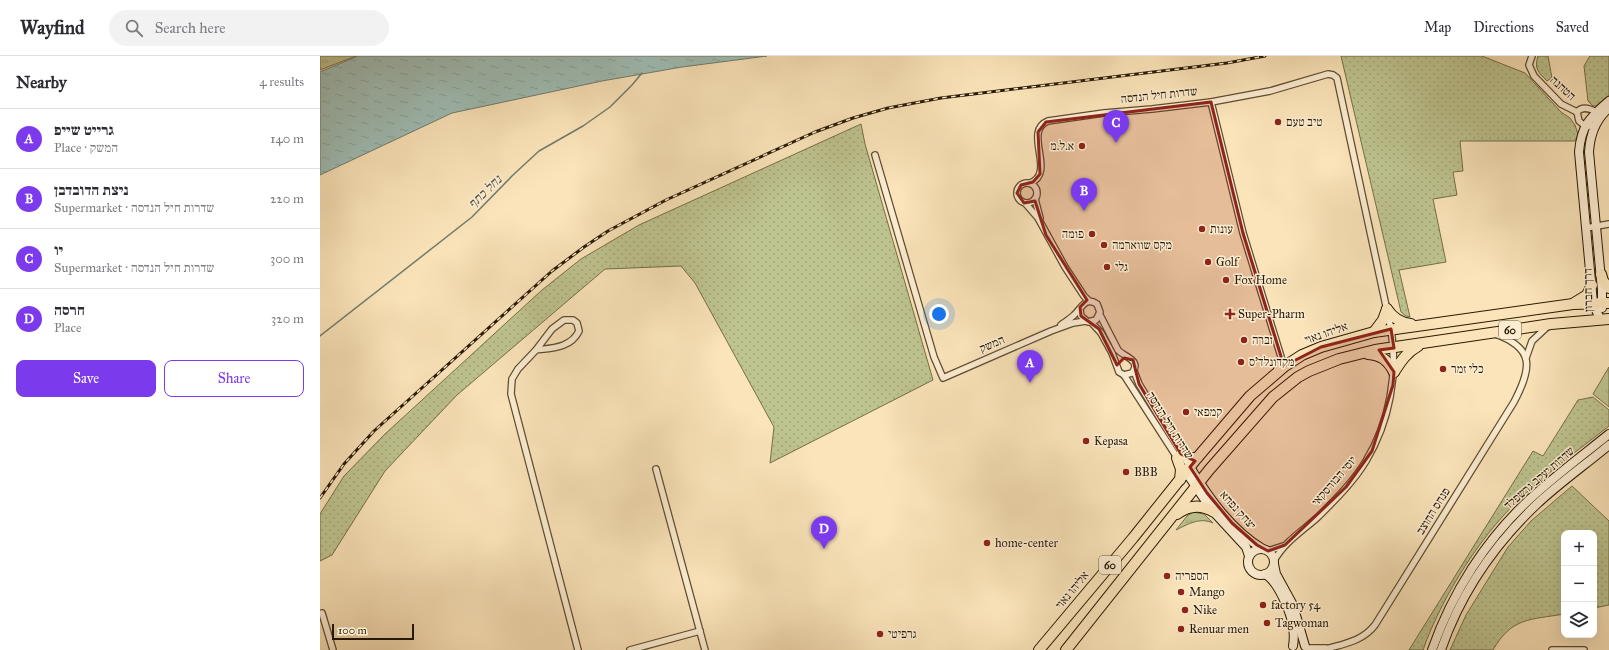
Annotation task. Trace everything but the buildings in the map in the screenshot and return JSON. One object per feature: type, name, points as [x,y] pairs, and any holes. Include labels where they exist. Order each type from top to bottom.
[{"type":"highway","points":[[1600,274],[1609,288]]},
{"type":"highway","points":[[1572,304],[1587,295],[1592,286]]},
{"type":"highway","name":"אליהו נאוי","points":[[1039,650],[1250,396],[1274,374],[1302,355],[1321,347],[1374,332],[1418,324],[1572,304],[1602,303]]},
{"type":"highway","points":[[1387,309],[1404,324],[1418,324]]},
{"type":"highway","points":[[1374,332],[1383,320],[1387,309]]},
{"type":"highway","name":"60","points":[[1066,650],[1197,485],[1263,408],[1285,387],[1309,371],[1340,359],[1362,353],[1552,324],[1604,319]]},
{"type":"highway","points":[[1362,353],[1381,356],[1387,360],[1394,372],[1401,360],[1411,350],[1421,344]]},
{"type":"highway","points":[[1185,473],[1181,469],[1179,456],[1197,458]]},
{"type":"highway","points":[[1172,517],[1181,510],[1195,506],[1214,512]]},
{"type":"street","name":"הטחנה","points":[[1532,56],[1529,65],[1534,76],[1561,104],[1577,112]]},
{"type":"street","name":"שדרות חיל הנדסה","points":[[1030,183],[1036,180],[1040,174],[1038,132],[1042,124],[1046,122],[1104,113],[1210,102],[1270,91],[1328,74],[1335,77],[1338,83]]},
{"type":"street","name":"יוסי הבורסקאי","points":[[1274,562],[1285,545],[1319,515],[1346,487],[1366,461],[1378,438],[1393,385],[1394,348],[1391,329],[1338,83]]},
{"type":"street","name":"דרך חברון","points":[[1602,303],[1592,286],[1579,152],[1581,136],[1585,126],[1596,112],[1609,101]]},
{"type":"street","points":[[1210,102],[1243,233],[1282,360],[1274,374]]},
{"type":"street","name":"הטחנה","points":[[1577,112],[1585,108],[1596,112]]},
{"type":"street","name":"דרך חברון","points":[[1604,319],[1589,152],[1591,139],[1597,124],[1609,108]]},
{"type":"street","name":"הטחנה","points":[[1577,112],[1579,121],[1585,126]]},
{"type":"street","points":[[1585,126],[1597,124],[1596,112]]},
{"type":"street","name":"המשק","points":[[875,156],[934,357],[943,378],[1051,331],[1072,323],[1088,321]]},
{"type":"street","points":[[1043,227],[1035,199],[1037,191],[1030,183],[1021,185],[1017,190],[1018,199],[1026,203],[1034,213],[1084,296],[1089,301],[1097,304],[1100,309],[1100,315],[1118,350],[1126,357],[1131,358],[1134,362],[1134,371],[1130,375],[1124,375],[1119,372],[1101,333],[1081,316],[1081,307],[1075,282]]},
{"type":"street","points":[[1026,203],[1035,199]]},
{"type":"street","points":[[1586,228],[1609,224]]},
{"type":"street","points":[[1081,307],[1089,301]]},
{"type":"street","name":"המשק","points":[[1051,331],[1073,316],[1081,307]]},
{"type":"street","points":[[1088,321],[1096,320],[1100,315]]},
{"type":"street","points":[[536,350],[555,348],[572,341],[577,336],[579,331],[577,323],[569,320],[560,322],[552,329],[536,350],[518,369],[512,379],[511,394],[578,650]]},
{"type":"street","name":"פנחס החוצב","points":[[1308,648],[1326,649],[1358,639],[1371,631],[1514,402],[1524,380],[1526,359],[1532,341],[1542,330],[1552,324]]},
{"type":"street","points":[[1492,333],[1516,344],[1522,350],[1526,359]]},
{"type":"street","points":[[1117,365],[1119,360],[1126,357]]},
{"type":"street","name":"שדרות חיל הנדסה","points":[[1134,371],[1139,384],[1179,456],[1185,473],[1197,485]]},
{"type":"street","name":"שדרות חיל הנדסה","points":[[1124,375],[1179,456]]},
{"type":"street","name":"שדרות יעקב גרשפלד","points":[[1432,650],[1448,613],[1466,578],[1495,536],[1531,498],[1609,434]]},
{"type":"street","name":"שדרות יעקב גרשפלד","points":[[1441,650],[1462,603],[1474,582],[1501,542],[1537,504],[1609,445]]},
{"type":"street","points":[[656,469],[705,650]]},
{"type":"street","name":"יצחק נפחא","points":[[1197,485],[1214,512],[1242,543],[1249,556]]},
{"type":"street","name":"יצחק נפחא","points":[[1197,485],[1232,523],[1252,542],[1265,550]]},
{"type":"street","name":"יוסי הבורסקאי","points":[[1265,550],[1285,545]]},
{"type":"street","points":[[1274,562],[1270,570],[1265,574],[1257,574],[1251,570],[1248,563],[1249,556],[1255,550],[1265,550],[1273,557],[1274,562],[1276,574],[1295,609],[1308,648]]},
{"type":"street","points":[[1265,574],[1274,582],[1287,607],[1293,625],[1292,648]]},
{"type":"street","points":[[322,613],[333,650]]},
{"type":"street","points":[[630,650],[700,631]]},
{"type":"street","points":[[1292,648],[1299,644],[1308,648]]},
{"type":"street","points":[[1552,650],[1584,650]]},
{"type":"highlighted area","points":[[1211,102],[1243,233],[1284,366],[1321,347],[1391,329],[1394,348],[1379,350],[1394,372],[1393,385],[1372,451],[1346,487],[1285,545],[1268,551],[1257,545],[1232,523],[1207,493],[1190,467],[1195,461],[1181,454],[1139,384],[1133,360],[1124,358],[1117,365],[1099,329],[1081,316],[1080,307],[1087,300],[1046,235],[1035,201],[1024,203],[1017,193],[1021,185],[1033,182],[1040,174],[1038,132],[1046,122]]},
{"type":"green space","points":[[320,56],[356,56],[320,70]]},
{"type":"green space","points":[[1341,56],[1482,56],[1525,73],[1561,112],[1570,118],[1575,125],[1578,134],[1575,141],[1460,141],[1463,171],[1453,172],[1457,195],[1433,199],[1446,262],[1399,270],[1410,317],[1401,312]]},
{"type":"green space","points":[[1538,56],[1548,56],[1552,78],[1547,81],[1538,70],[1536,64]]},
{"type":"green space","points":[[1590,56],[1609,56],[1609,95],[1596,106],[1593,106],[1588,101],[1584,66]]},
{"type":"green space","points":[[861,124],[865,144],[933,380],[770,463],[774,427],[695,283],[681,266],[605,269],[457,395],[385,471],[332,555],[320,561],[320,514],[344,476],[385,434],[542,290],[581,259],[639,225]]},
{"type":"green space","points":[[1609,367],[1609,407],[1593,394]]},
{"type":"green space","points":[[1593,397],[1609,410],[1609,426],[1546,476],[1510,508],[1480,545],[1453,587],[1431,629],[1423,650],[1409,650],[1533,451],[1543,456],[1578,400]]},
{"type":"green space","points":[[1572,486],[1609,521],[1609,605],[1597,607],[1597,530],[1561,530],[1561,614],[1532,619],[1515,626],[1507,631],[1493,650],[1450,650],[1466,615],[1508,547],[1531,521]]},
{"type":"green space","points":[[1193,512],[1204,514],[1213,523],[1208,521],[1199,521],[1176,530],[1187,516]]},
{"type":"water","points":[[358,56],[767,56],[682,67],[602,81],[452,113],[320,175],[320,72]]},
{"type":"waterway","name":"נחל כתף","points":[[320,336],[472,217],[539,151],[583,126],[610,107],[642,73]]},
{"type":"railway","points":[[320,498],[344,464],[374,431],[552,271],[608,231],[666,200],[815,132],[853,118],[888,108],[941,98],[1227,63],[1265,56]]},
{"type":"place","name":"טיב טעם","points":[[1278,122]]},
{"type":"place","name":"יו","points":[[1116,143]]},
{"type":"place","name":"א.ל.מ","points":[[1082,146]]},
{"type":"place","name":"ניצת הדובדבן","points":[[1084,211]]},
{"type":"place","name":"עונות","points":[[1202,229]]},
{"type":"place","name":"פומה","points":[[1092,234]]},
{"type":"place","name":"מקס שווארמה","points":[[1104,245]]},
{"type":"place","name":"Golf","points":[[1208,262]]},
{"type":"place","name":"גלי","points":[[1107,267]]},
{"type":"place","name":"Fox Home","points":[[1226,280]]},
{"type":"place","name":"Super-Pharm","points":[[1230,314]]},
{"type":"place","name":"זברה","points":[[1244,340]]},
{"type":"place","name":"מקדונלד'ס","points":[[1241,362]]},
{"type":"place","name":"כלי זמר","points":[[1443,369]]},
{"type":"place","name":"גרייט שייפ","points":[[1030,383]]},
{"type":"place","name":"קמפאי","points":[[1186,412]]},
{"type":"place","name":"Kepasa","points":[[1086,441]]},
{"type":"place","name":"BBB","points":[[1126,472]]},
{"type":"place","name":"home-center","points":[[987,543]]},
{"type":"place","name":"חרסה","points":[[824,549]]},
{"type":"place","name":"הספריה","points":[[1167,576]]},
{"type":"place","name":"Mango","points":[[1181,592]]},
{"type":"place","name":"factory 54","points":[[1263,605]]},
{"type":"place","name":"Nike","points":[[1185,610]]},
{"type":"place","name":"Tagwoman","points":[[1267,623]]},
{"type":"place","name":"Renuar men","points":[[1181,629]]},
{"type":"place","name":"גרפיטי","points":[[880,634]]}]
